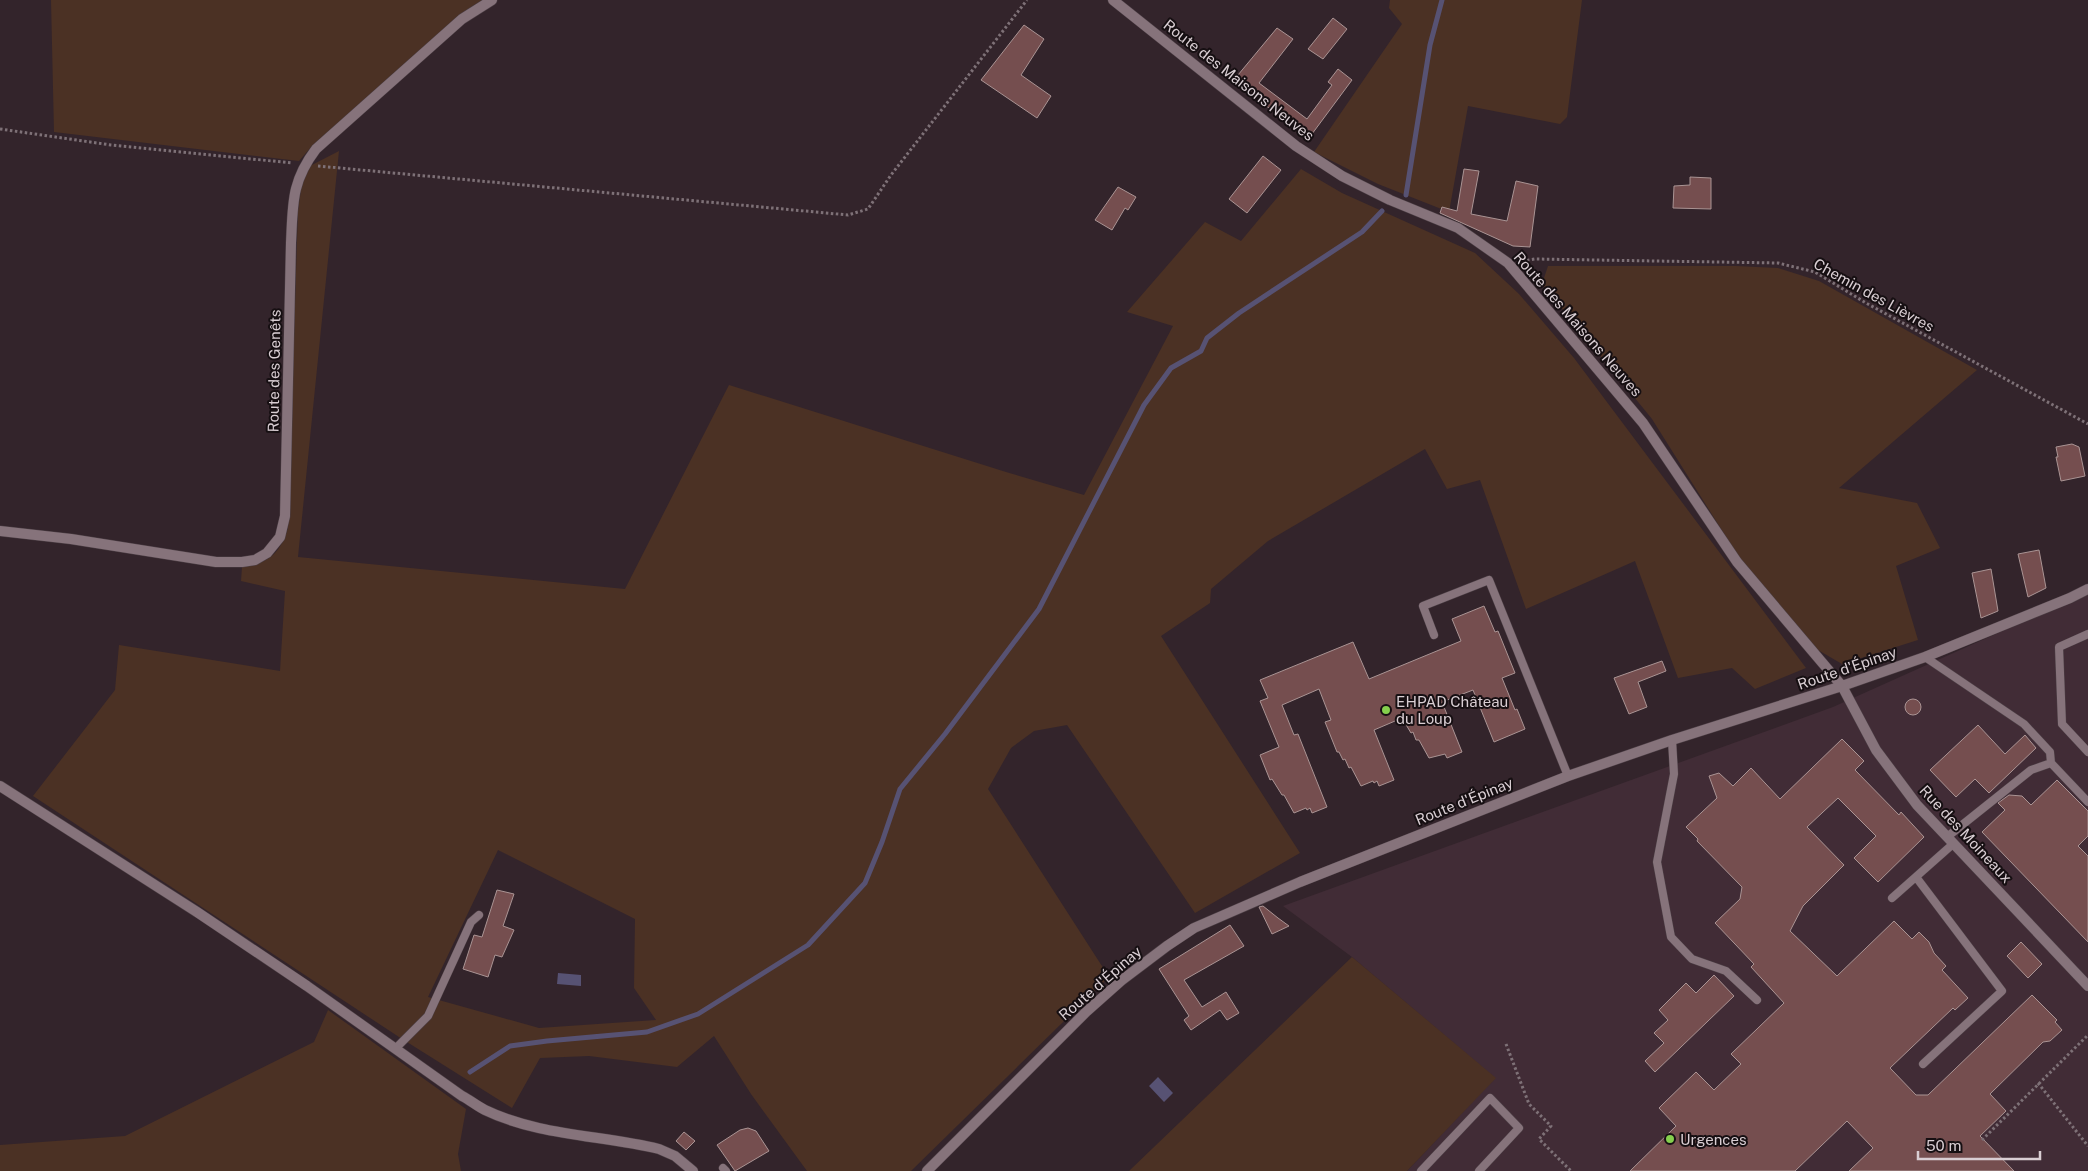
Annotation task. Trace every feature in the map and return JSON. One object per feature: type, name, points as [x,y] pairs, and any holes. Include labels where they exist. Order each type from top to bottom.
[{"type":"street","name":"Route des Genêts","points":[[0,531],[71,539],[231,563],[263,557],[275,545],[283,527],[286,503],[293,210],[297,181],[304,165],[316,149],[444,34],[462,19],[492,0]]},
{"type":"street","name":"Route des Maisons Neuves","points":[[1113,0],[1296,146],[1342,176],[1390,200],[1458,228],[1508,263],[1643,423],[1737,562],[1842,686]]},
{"type":"street","name":"Route d'Épinay","points":[[927,1171],[1086,1012],[1122,980],[1194,928],[1300,882],[1568,776],[1925,657],[2088,589]]},
{"type":"street","name":"Rue des Moineaux","points":[[1842,686],[1876,750],[1917,805],[2088,986]]},
{"type":"street","points":[[0,786],[197,912],[485,1110],[536,1126],[659,1149],[675,1156],[693,1171]]},
{"type":"lane","points":[[1434,635],[1423,606],[1490,580],[1568,776]]},
{"type":"lane","points":[[2088,634],[2059,646],[2062,724],[2088,752]]},
{"type":"lane","points":[[1925,657],[2024,724],[2050,752],[2051,763],[2088,802]]},
{"type":"lane","points":[[1672,740],[1674,774],[1656,862],[1671,937],[1692,959],[1726,971],[1757,1000]]},
{"type":"lane","points":[[1892,898],[1916,877],[1950,840],[2031,770],[2051,763]]},
{"type":"lane","points":[[1916,877],[2002,991],[1923,1064]]},
{"type":"lane","points":[[396,1048],[428,1016],[471,922],[478,914]]},
{"type":"lane","points":[[1421,1171],[1490,1098],[1519,1128],[1479,1171]]},
{"type":"path","points":[[0,129],[111,145],[304,165],[848,215],[868,209],[891,176],[1027,0]]},
{"type":"path","name":"Chemin des Lièvres","points":[[1508,263],[1536,259],[1778,263],[1816,272],[1866,303],[2088,424]]},
{"type":"path","points":[[1982,1140],[2088,1035]]},
{"type":"path","points":[[1506,1044],[1529,1104],[1551,1126],[1539,1139],[1571,1171]]},
{"type":"path","points":[[2038,1083],[2088,1146]]},
{"type":"shaded area","points":[[51,0],[482,0],[459,15],[312,146],[299,161],[54,132]]},
{"type":"shaded area","points":[[1390,0],[1582,0],[1567,117],[1560,124],[1468,106],[1449,212],[1378,184],[1314,152],[1402,24],[1389,8]]},
{"type":"shaded area","points":[[339,151],[298,557],[625,589],[729,385],[1084,495],[1173,326],[1127,312],[1205,222],[1241,241],[1301,169],[1342,193],[1475,253],[1519,294],[1574,358],[1806,668],[1755,689],[1732,668],[1678,678],[1635,561],[1526,609],[1480,480],[1447,489],[1425,449],[1268,541],[1211,589],[1210,603],[1161,636],[1300,853],[1195,913],[1067,725],[1034,731],[1011,748],[988,789],[1109,977],[911,1171],[807,1171],[751,1094],[714,1036],[677,1067],[589,1056],[540,1058],[512,1108],[399,1037],[33,796],[115,690],[119,645],[280,671],[285,591],[241,581],[242,567],[260,563],[272,556],[281,545],[288,528],[298,210],[302,183],[308,167]],"holes":[[[498,850],[635,919],[634,988],[656,1020],[539,1028],[428,997]]]},
{"type":"shaded area","points":[[1548,266],[1736,266],[1778,268],[1819,281],[1977,370],[1839,488],[1917,503],[1940,548],[1896,566],[1918,640],[1842,664],[1818,650],[1740,559],[1652,419],[1542,284]]},
{"type":"shaded area","points":[[2088,595],[2088,1171],[1407,1171],[1495,1078],[1352,957],[1283,906],[1833,707],[2029,619]]},
{"type":"shaded area","points":[[1352,957],[1496,1078],[1407,1171],[1129,1171]]},
{"type":"shaded area","points":[[558,973],[581,975],[581,986],[557,984]]},
{"type":"shaded area","points":[[328,1010],[466,1109],[458,1154],[461,1171],[0,1171],[0,1145],[125,1136],[314,1042]]},
{"type":"shaded area","points":[[1158,1077],[1173,1093],[1164,1102],[1149,1086]]},
{"type":"building","points":[[1333,18],[1347,29],[1323,59],[1308,49]]},
{"type":"building","points":[[1024,25],[1044,39],[1021,75],[1051,96],[1037,118],[981,80]]},
{"type":"building","points":[[1277,28],[1293,39],[1259,83],[1307,119],[1332,85],[1328,82],[1338,69],[1352,80],[1309,138],[1233,81]]},
{"type":"building","points":[[1263,156],[1281,170],[1247,213],[1229,199]]},
{"type":"building","points":[[1464,169],[1479,171],[1471,214],[1507,221],[1516,181],[1538,186],[1530,247],[1513,246],[1440,213],[1442,207],[1457,211]]},
{"type":"building","points":[[1690,177],[1711,178],[1711,209],[1673,208],[1674,186],[1690,185]]},
{"type":"building","points":[[1118,187],[1136,197],[1128,210],[1125,208],[1112,230],[1095,220]]},
{"type":"building","points":[[2072,444],[2079,447],[2085,476],[2061,481],[2056,447]]},
{"type":"building","points":[[2039,550],[2046,588],[2028,597],[2018,554]]},
{"type":"building","points":[[1991,569],[1998,611],[1981,618],[1972,573]]},
{"type":"building","name":"EHPAD Château du Loup","points":[[1484,606],[1495,632],[1498,631],[1515,673],[1502,678],[1525,729],[1494,742],[1473,690],[1442,702],[1462,752],[1447,758],[1445,754],[1429,758],[1419,740],[1416,740],[1413,732],[1411,733],[1402,718],[1374,730],[1394,780],[1379,786],[1377,781],[1374,783],[1373,781],[1361,786],[1351,767],[1349,768],[1345,759],[1343,760],[1339,752],[1337,752],[1325,722],[1331,720],[1319,689],[1282,705],[1294,735],[1298,734],[1327,807],[1312,813],[1310,808],[1307,810],[1306,808],[1294,813],[1284,795],[1282,795],[1272,779],[1270,780],[1260,755],[1279,747],[1260,701],[1268,698],[1260,680],[1353,642],[1369,679],[1461,641],[1452,619]]},
{"type":"building","points":[[1662,661],[1666,671],[1638,682],[1647,707],[1629,714],[1614,678]]},
{"type":"building","points":[[1910,699],[1916,699],[1921,704],[1919,713],[1910,715],[1905,710],[1905,704]]},
{"type":"building","points":[[1978,725],[2005,754],[2025,735],[2036,748],[1989,793],[1975,779],[1956,797],[1930,770]]},
{"type":"building","points":[[1842,739],[1864,761],[1855,770],[1899,815],[1901,812],[1924,837],[1878,882],[1854,858],[1876,836],[1838,798],[1807,827],[1844,865],[1803,906],[1790,931],[1837,976],[1894,921],[1912,939],[1919,932],[1929,942],[1934,953],[1946,966],[1942,970],[1968,998],[1955,1010],[1953,1008],[1890,1068],[1916,1095],[1928,1095],[2032,995],[2057,1020],[2055,1022],[2062,1030],[2050,1041],[2043,1042],[1990,1094],[2006,1111],[1980,1136],[2014,1171],[1849,1171],[1873,1148],[1847,1121],[1795,1171],[1630,1171],[1676,1126],[1659,1108],[1696,1072],[1714,1090],[1741,1064],[1731,1054],[1784,1003],[1751,967],[1754,964],[1715,923],[1740,899],[1742,887],[1697,841],[1698,839],[1686,827],[1717,798],[1709,776],[1719,773],[1733,786],[1751,768],[1780,799]]},
{"type":"building","points":[[2057,780],[2088,811],[2088,836],[2078,846],[2088,856],[2088,942],[1982,832],[2005,810],[1998,803],[2009,795],[2022,796],[2031,805]]},
{"type":"building","points":[[497,890],[514,894],[503,926],[514,930],[502,957],[495,955],[488,977],[463,969],[474,935],[482,937]]},
{"type":"building","points":[[1263,906],[1289,926],[1272,934],[1259,907]]},
{"type":"building","points":[[1230,925],[1244,946],[1184,980],[1202,1007],[1226,992],[1239,1013],[1227,1020],[1220,1010],[1191,1030],[1184,1020],[1189,1016],[1159,969]]},
{"type":"building","points":[[2021,942],[2042,964],[2028,978],[2007,956]]},
{"type":"building","points":[[1714,975],[1734,996],[1655,1072],[1645,1061],[1664,1043],[1654,1033],[1668,1020],[1659,1010],[1686,983],[1696,993]]},
{"type":"building","points":[[748,1128],[756,1131],[769,1151],[735,1171],[717,1145],[740,1130]]},
{"type":"building","points":[[684,1132],[695,1141],[686,1150],[676,1141]]},
{"type":"waterway","points":[[1406,195],[1430,45],[1442,0]]},
{"type":"waterway","points":[[470,1072],[510,1046],[647,1032],[698,1014],[808,945],[865,883],[882,842],[900,789],[945,734],[1039,609],[1144,405],[1171,368],[1201,351],[1207,338],[1239,313],[1362,232],[1382,211]]},
{"type":"place","name":"EHPAD Château du Loup","points":[[1386,710]]},
{"type":"place","name":"Urgences","points":[[1670,1139]]}]
